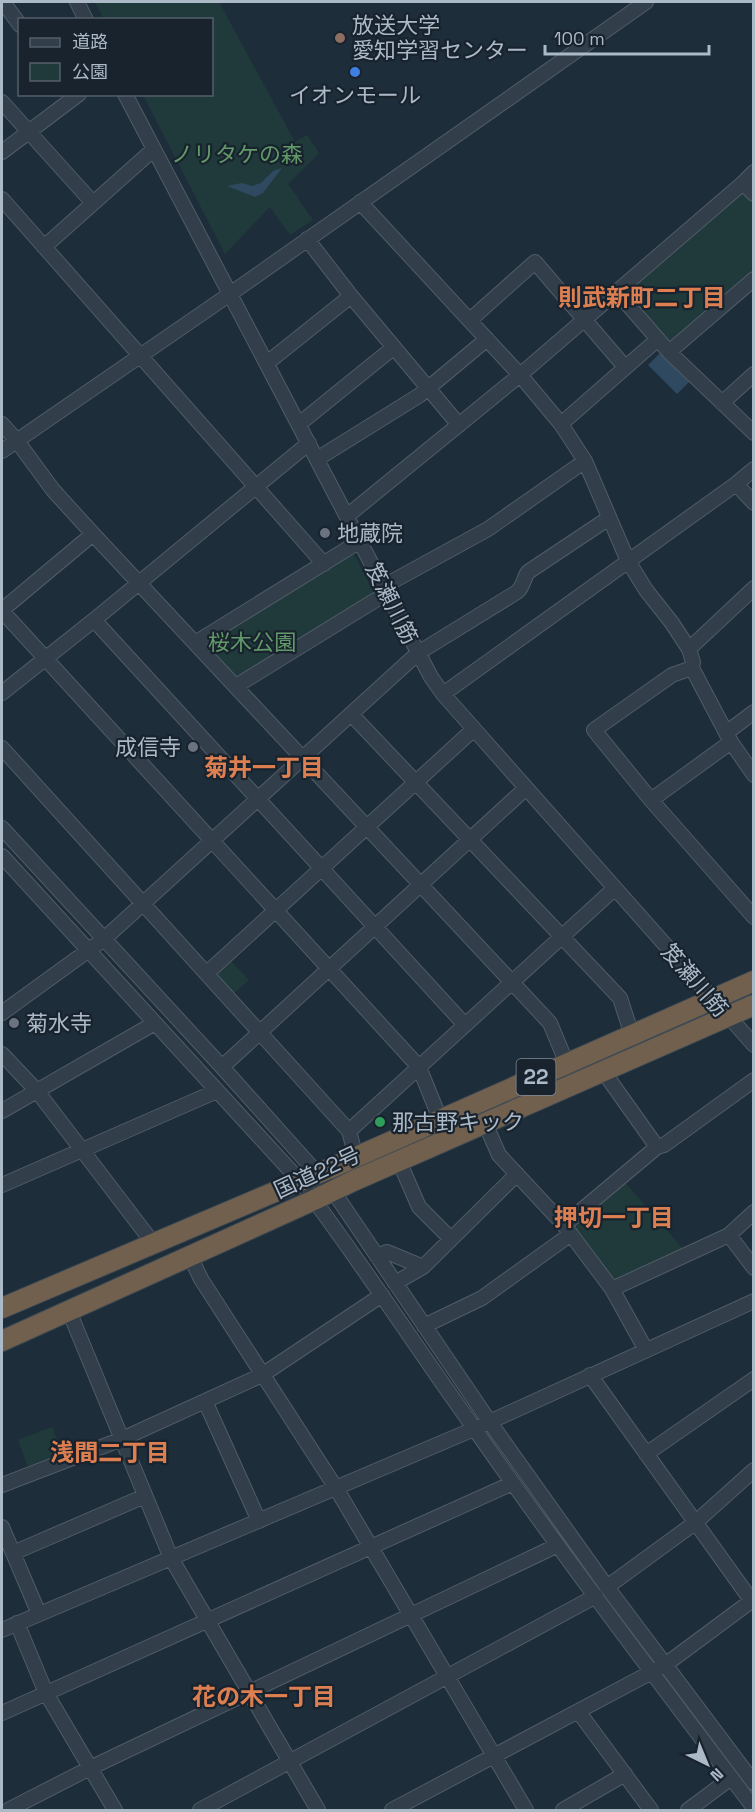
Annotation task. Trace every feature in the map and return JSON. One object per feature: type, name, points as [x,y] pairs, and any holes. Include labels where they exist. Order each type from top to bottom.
[{"type":"highway","name":"国道22号","points":[[2,1308],[356,1157],[753,981]]},
{"type":"highway","name":"国道22号","points":[[2,1341],[399,1161],[753,1005]]},
{"type":"street","points":[[3,2],[18,22]]},
{"type":"street","points":[[77,2],[85,18]]},
{"type":"street","points":[[2,451],[230,294],[639,4]]},
{"type":"street","points":[[2,152],[73,96]]},
{"type":"street","name":"笈瀬川筋","points":[[126,96],[318,459],[430,677],[753,1045]]},
{"type":"street","points":[[2,102],[93,203]]},
{"type":"street","points":[[44,247],[154,149]]},
{"type":"street","points":[[347,516],[520,375],[753,172]]},
{"type":"street","points":[[743,183],[753,194]]},
{"type":"street","points":[[360,202],[520,375],[561,424],[585,461],[628,561],[689,649],[693,668],[728,737],[753,775]]},
{"type":"street","points":[[3,205],[44,247],[324,564]]},
{"type":"street","points":[[307,239],[393,348],[459,425]]},
{"type":"street","points":[[470,320],[535,262],[625,367]]},
{"type":"street","points":[[669,352],[753,279]]},
{"type":"street","points":[[616,291],[669,352],[753,433]]},
{"type":"street","points":[[267,363],[351,296]]},
{"type":"street","points":[[318,459],[427,389],[487,339]]},
{"type":"street","points":[[561,424],[658,339]]},
{"type":"street","points":[[299,424],[393,348]]},
{"type":"street","points":[[722,403],[753,374]]},
{"type":"street","points":[[2,424],[53,490],[93,534],[550,1023],[567,1064]]},
{"type":"street","points":[[2,693],[309,443]]},
{"type":"street","points":[[236,686],[385,590],[488,529],[585,461]]},
{"type":"street","points":[[443,694],[736,484],[753,469]]},
{"type":"street","points":[[736,484],[753,503]]},
{"type":"street","points":[[2,1013],[104,939],[418,653],[517,592],[524,584],[528,572],[609,518]]},
{"type":"street","points":[[93,534],[2,611],[419,1067],[440,1119]]},
{"type":"street","points":[[195,643],[360,541]]},
{"type":"street","points":[[689,649],[753,588]]},
{"type":"street","points":[[94,620],[465,1025]]},
{"type":"street","points":[[693,668],[672,675],[594,730],[651,800],[753,917]]},
{"type":"street","points":[[651,800],[728,737],[753,712]]},
{"type":"street","points":[[351,714],[620,998],[632,1035]]},
{"type":"street","points":[[207,973],[474,729]]},
{"type":"street","points":[[2,748],[349,1131],[356,1157]]},
{"type":"street","points":[[222,1067],[526,788]]},
{"type":"street","points":[[2,828],[333,1191],[489,1421],[652,1672],[753,1808]]},
{"type":"street","points":[[2,856],[299,1180],[558,1545],[665,1665],[749,1767],[753,1783]]},
{"type":"street","points":[[349,1131],[614,889]]},
{"type":"street","points":[[2,1111],[155,1023]]},
{"type":"street","points":[[2,1054],[37,1091],[153,1243]]},
{"type":"street","points":[[603,1071],[657,1147]]},
{"type":"street","points":[[424,1326],[482,1298],[568,1230],[657,1147],[664,1145],[753,1080]]},
{"type":"street","points":[[2,1185],[217,1091]]},
{"type":"street","points":[[485,1123],[500,1155],[568,1230],[612,1288],[646,1350]]},
{"type":"street","points":[[399,1161],[419,1207],[451,1239]]},
{"type":"street","points":[[395,1283],[423,1267],[517,1174]]},
{"type":"street","points":[[612,1288],[729,1235],[753,1212]]},
{"type":"street","points":[[729,1235],[753,1268]]},
{"type":"street","points":[[377,1256],[387,1252],[423,1267]]},
{"type":"street","points":[[190,1257],[201,1279],[336,1488],[526,1810]]},
{"type":"street","points":[[2,1485],[122,1439],[262,1375],[382,1295]]},
{"type":"street","points":[[2,1630],[474,1429],[753,1301]]},
{"type":"street","points":[[69,1311],[171,1558],[318,1810]]},
{"type":"street","points":[[392,1810],[665,1665],[751,1604],[696,1522],[590,1375]]},
{"type":"street","points":[[646,1454],[753,1380]]},
{"type":"street","points":[[205,1401],[259,1521]]},
{"type":"street","points":[[200,1810],[601,1591],[696,1522],[753,1470]]},
{"type":"street","points":[[2,1713],[513,1483]]},
{"type":"street","points":[[13,1553],[145,1496]]},
{"type":"street","points":[[2,1527],[39,1614]]},
{"type":"street","points":[[9,1810],[90,1768],[558,1545]]},
{"type":"street","points":[[17,1623],[46,1693],[115,1810]]},
{"type":"street","points":[[578,1711],[651,1810]]},
{"type":"street","points":[[563,1810],[625,1774]]},
{"type":"street","points":[[688,1810],[731,1778]]},
{"type":"green space","name":"ノリタケの森","points":[[95,2],[219,2],[295,142],[307,135],[319,153],[288,184],[313,220],[290,235],[270,207],[225,254],[144,96],[213,96],[213,18],[103,18]]},
{"type":"green space","points":[[741,194],[749,195],[753,201],[753,273],[675,340],[666,340],[628,296],[628,292]]},
{"type":"green space","name":"桜木公園","points":[[353,552],[374,593],[239,679],[233,678],[205,648],[207,642]]},
{"type":"green space","points":[[228,958],[249,980],[231,996],[213,971]]},
{"type":"green space","points":[[623,1180],[684,1250],[612,1281],[574,1228],[573,1222]]},
{"type":"green space","points":[[52,1427],[64,1457],[29,1470],[18,1440]]},
{"type":"water","points":[[282,168],[263,193],[255,197],[227,186],[242,183],[252,186],[261,183],[273,171]]},
{"type":"water","points":[[660,353],[689,382],[677,394],[648,365]]},
{"type":"place","name":"放送大学 愛知学習センター","points":[[340,38]]},
{"type":"place","name":"イオンモール","points":[[355,72]]},
{"type":"place","name":"地蔵院","points":[[325,533]]},
{"type":"place","name":"成信寺","points":[[193,747]]},
{"type":"place","name":"菊水寺","points":[[14,1023]]},
{"type":"place","name":"那古野キック","points":[[380,1122]]},
{"type":"district","name":"則武新町二丁目","points":[[642,298]]},
{"type":"district","name":"菊井一丁目","points":[[264,768]]},
{"type":"district","name":"押切一丁目","points":[[614,1218]]},
{"type":"district","name":"浅間二丁目","points":[[110,1453]]},
{"type":"district","name":"花の木一丁目","points":[[264,1697]]}]
